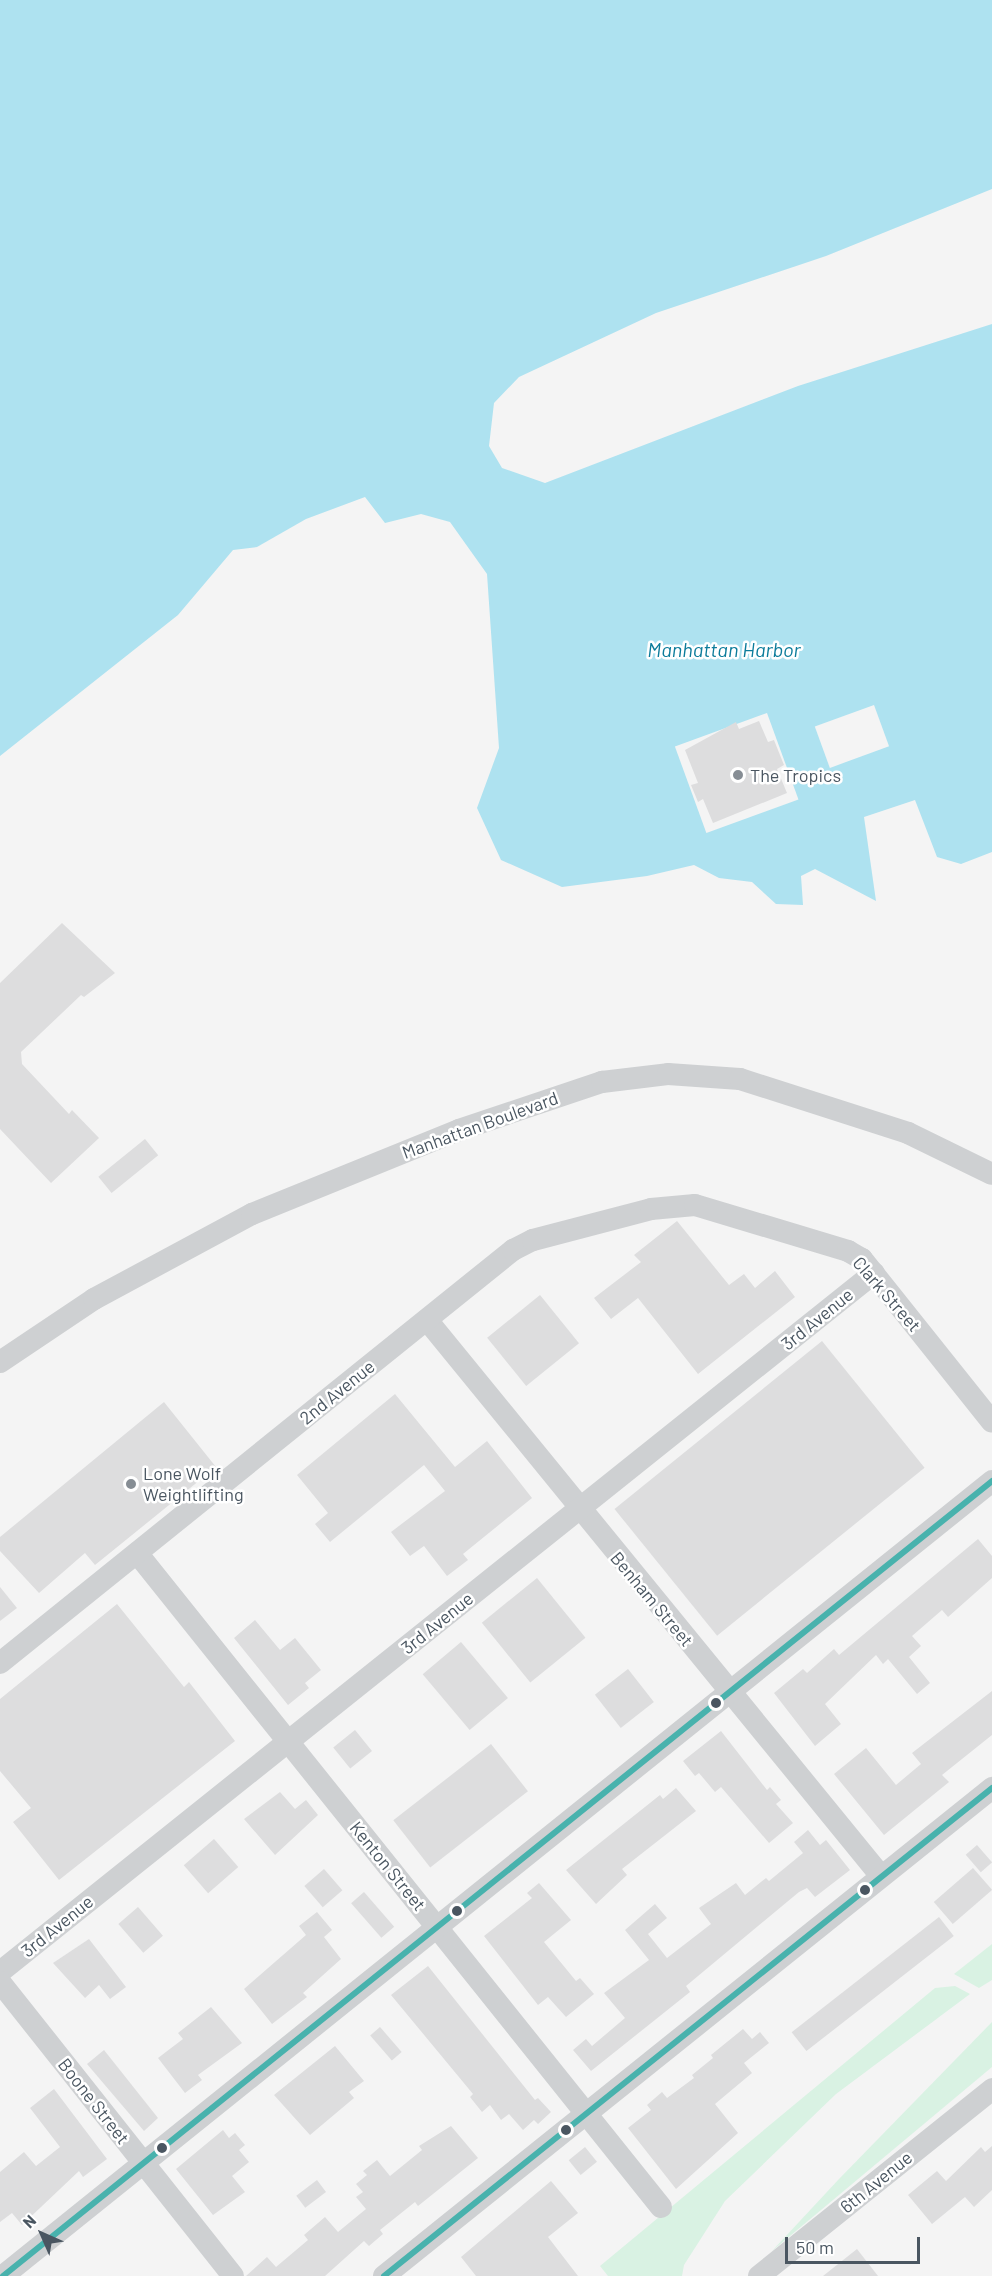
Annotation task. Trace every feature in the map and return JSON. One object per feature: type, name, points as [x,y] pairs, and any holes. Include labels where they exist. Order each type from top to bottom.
[{"type":"street","name":"Manhattan Boulevard","points":[[0,1362],[94,1299],[252,1214],[459,1130],[602,1082],[668,1074],[740,1079],[908,1134],[992,1174]]},
{"type":"street","name":"2nd Avenue","points":[[0,1663],[513,1250],[533,1240],[651,1209],[694,1205],[711,1210]]},
{"type":"street","name":"Clark Street","points":[[711,1210],[848,1251],[874,1273],[992,1422]]},
{"type":"street","name":"3rd Avenue","points":[[0,1972],[874,1273]]},
{"type":"street","name":"Benham Street","points":[[427,1320],[579,1510],[881,1876]]},
{"type":"street","points":[[3,2276],[992,1481]]},
{"type":"street","name":"Kenton Street","points":[[137,1553],[661,2207]]},
{"type":"street","points":[[384,2276],[992,1788]]},
{"type":"street","name":"Boone Street","points":[[0,1982],[233,2276]]},
{"type":"street","name":"6th Avenue","points":[[759,2276],[992,2089]]},
{"type":"green space","points":[[992,1944],[992,1980],[979,1988],[954,1974]]},
{"type":"green space","points":[[955,1986],[970,1994],[836,2094],[725,2201],[684,2265],[682,2276],[608,2276],[600,2266],[935,1988]]},
{"type":"green space","points":[[992,2022],[992,2067],[772,2251],[839,2179]]},
{"type":"water","name":"Manhattan Harbor","points":[[0,0],[992,0],[992,189],[826,256],[656,313],[519,377],[494,403],[489,446],[502,468],[545,483],[798,386],[992,324],[992,852],[961,864],[937,857],[915,800],[864,817],[876,901],[815,869],[801,876],[803,905],[776,904],[752,882],[719,878],[694,865],[647,876],[562,887],[501,860],[477,808],[499,748],[487,574],[450,522],[421,514],[385,523],[365,497],[306,519],[257,547],[233,550],[178,615],[0,756]]},
{"type":"pier","points":[[874,705],[889,746],[830,768],[815,727]]},
{"type":"pier","name":"The Tropics","points":[[767,713],[798,799],[706,833],[675,747]]},
{"type":"building","name":"The Tropics","points":[[759,721],[768,742],[774,740],[784,765],[777,769],[787,793],[713,823],[703,799],[698,802],[691,785],[698,783],[685,750],[736,722],[739,729]]},
{"type":"building","points":[[62,923],[115,973],[84,997],[81,995],[21,1052],[22,1064],[69,1114],[72,1110],[99,1138],[51,1183],[0,1129],[0,983]]},
{"type":"building","points":[[145,1139],[158,1155],[112,1193],[98,1177]]},
{"type":"building","points":[[677,1221],[729,1285],[744,1274],[755,1288],[775,1271],[795,1297],[698,1374],[638,1298],[611,1319],[594,1298],[641,1262],[634,1255]]},
{"type":"building","points":[[540,1295],[579,1343],[526,1386],[487,1338]]},
{"type":"building","points":[[822,1341],[925,1468],[717,1636],[615,1509]]},
{"type":"building","points":[[395,1394],[455,1467],[487,1441],[532,1498],[463,1554],[468,1560],[447,1576],[424,1546],[410,1556],[391,1532],[445,1491],[424,1465],[330,1542],[315,1524],[328,1513],[297,1475]]},
{"type":"building","points":[[164,1402],[216,1467],[95,1565],[85,1553],[39,1593],[0,1551],[0,1537]]},
{"type":"building","points":[[978,1539],[992,1556],[992,1578],[948,1617],[942,1610],[912,1636],[921,1646],[909,1657],[930,1683],[917,1694],[888,1659],[883,1664],[876,1655],[825,1704],[841,1724],[815,1746],[774,1693],[803,1669],[807,1673],[834,1649],[839,1655]]},
{"type":"building","points":[[537,1578],[585,1638],[530,1683],[482,1623]]},
{"type":"building","points":[[0,1587],[17,1608],[0,1621]]},
{"type":"building","points":[[117,1604],[184,1687],[189,1682],[235,1741],[59,1880],[13,1822],[31,1808],[0,1771],[0,1699]]},
{"type":"building","points":[[255,1620],[280,1650],[295,1638],[321,1670],[305,1683],[309,1688],[288,1705],[234,1638]]},
{"type":"building","points":[[461,1642],[508,1698],[470,1730],[423,1674]]},
{"type":"building","points":[[628,1669],[654,1702],[621,1728],[595,1695]]},
{"type":"building","points":[[992,1691],[992,1735],[942,1775],[949,1782],[884,1835],[834,1774],[866,1748],[896,1785],[921,1764],[912,1753]]},
{"type":"building","points":[[355,1730],[372,1751],[350,1769],[333,1748]]},
{"type":"building","points":[[721,1731],[767,1790],[770,1787],[781,1800],[776,1804],[793,1823],[769,1843],[721,1787],[715,1792],[699,1773],[695,1776],[683,1761]]},
{"type":"building","points":[[491,1744],[528,1791],[430,1868],[393,1820]]},
{"type":"building","points":[[676,1788],[696,1811],[622,1869],[627,1875],[596,1904],[566,1870],[660,1795],[663,1799]]},
{"type":"building","points":[[280,1792],[295,1809],[306,1800],[318,1815],[275,1855],[244,1819]]},
{"type":"building","points":[[808,1830],[820,1845],[826,1840],[850,1870],[815,1897],[807,1888],[799,1892],[686,1986],[690,1992],[591,2071],[573,2050],[586,2039],[592,2046],[625,2018],[604,1993],[649,1960],[625,1930],[655,1904],[667,1918],[648,1934],[667,1958],[711,1924],[699,1908],[736,1883],[745,1895],[766,1878],[769,1881],[803,1853],[794,1842]]},
{"type":"building","points":[[214,1839],[238,1867],[208,1893],[184,1865]]},
{"type":"building","points":[[977,1845],[992,1862],[981,1872],[966,1855]]},
{"type":"building","points":[[973,1868],[992,1890],[953,1924],[934,1902]]},
{"type":"building","points":[[324,1869],[342,1890],[323,1907],[304,1886]]},
{"type":"building","points":[[539,1883],[571,1920],[544,1942],[576,1981],[580,1978],[594,1994],[566,2017],[548,1997],[538,2005],[484,1936],[532,1898],[527,1893]]},
{"type":"building","points":[[364,1892],[394,1927],[381,1938],[351,1903]]},
{"type":"building","points":[[138,1907],[163,1936],[143,1953],[118,1924]]},
{"type":"building","points":[[317,1912],[332,1930],[324,1937],[341,1959],[303,1993],[307,1997],[272,2024],[244,1989],[306,1935],[299,1926]]},
{"type":"building","points":[[939,1917],[954,1936],[806,2051],[792,2032]]},
{"type":"building","points":[[89,1939],[126,1987],[110,1999],[99,1985],[85,1998],[53,1963]]},
{"type":"building","points":[[428,1966],[535,2100],[538,2098],[551,2112],[538,2124],[534,2120],[523,2130],[509,2114],[501,2120],[490,2105],[482,2112],[470,2097],[473,2094],[391,1995]]},
{"type":"building","points":[[211,2007],[242,2043],[198,2075],[202,2080],[185,2093],[158,2058],[183,2039],[178,2033]]},
{"type":"building","points":[[380,2027],[402,2052],[392,2060],[370,2036]]},
{"type":"building","points":[[743,2029],[752,2039],[760,2032],[769,2043],[744,2063],[752,2073],[715,2104],[738,2133],[676,2189],[628,2128],[651,2110],[647,2105],[662,2092],[667,2098],[694,2078],[692,2075],[713,2058],[711,2055]]},
{"type":"building","points":[[335,2046],[364,2081],[349,2092],[354,2098],[310,2135],[274,2095]]},
{"type":"building","points":[[104,2050],[158,2118],[144,2131],[87,2064]]},
{"type":"building","points":[[54,2089],[107,2159],[83,2177],[79,2171],[22,2225],[12,2213],[0,2222],[0,2172],[24,2152],[36,2166],[60,2147],[30,2108]]},
{"type":"building","points":[[451,2126],[478,2158],[418,2206],[415,2202],[380,2230],[383,2234],[369,2246],[364,2241],[325,2276],[246,2276],[267,2257],[276,2267],[308,2240],[304,2235],[325,2217],[338,2232],[366,2209],[356,2197],[363,2192],[356,2184],[367,2175],[363,2171],[377,2160],[390,2176],[422,2150],[419,2146]]},
{"type":"building","points":[[223,2130],[229,2138],[235,2133],[245,2145],[239,2150],[249,2162],[232,2176],[245,2192],[213,2215],[176,2169]]},
{"type":"building","points":[[992,2146],[992,2190],[974,2207],[965,2197],[932,2224],[908,2195],[937,2171],[946,2181],[981,2147],[985,2152]]},
{"type":"building","points":[[585,2147],[597,2162],[581,2175],[569,2160]]},
{"type":"building","points":[[317,2180],[326,2192],[305,2208],[296,2196]]},
{"type":"building","points":[[551,2181],[578,2213],[548,2237],[578,2276],[476,2276],[461,2257]]},
{"type":"building","points":[[857,2249],[878,2276],[823,2276]]},
{"type":"transit line","points":[[3,2276],[992,1481]]},
{"type":"transit line","points":[[384,2276],[992,1788]]},
{"type":"place","name":"The Tropics","points":[[738,775]]},
{"type":"place","name":"Lone Wolf Weightlifting","points":[[131,1484]]}]
